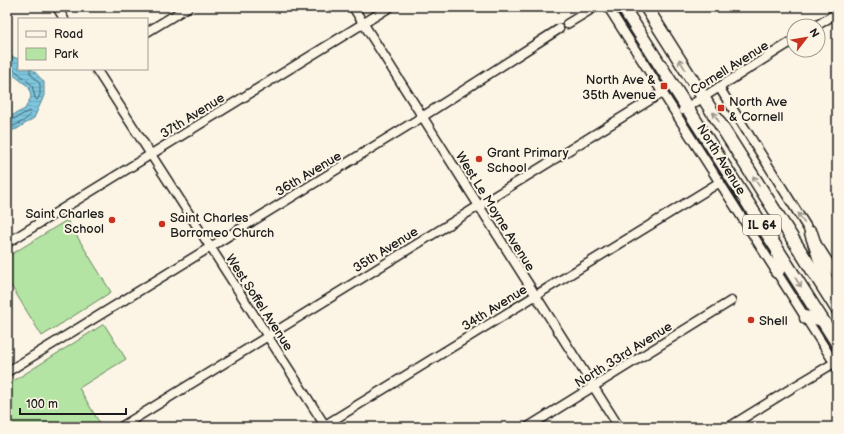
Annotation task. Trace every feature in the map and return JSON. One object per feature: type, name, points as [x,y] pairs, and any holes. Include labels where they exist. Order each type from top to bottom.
[{"type":"main road","name":"North Avenue","points":[[624,7],[837,343]]},
{"type":"main road","name":"North Avenue","points":[[646,7],[837,308]]},
{"type":"main road","points":[[811,233],[837,308]]},
{"type":"main road","points":[[774,274],[780,269],[777,249]]},
{"type":"main road","points":[[806,318],[812,317],[822,320]]},
{"type":"street","points":[[57,7],[63,18]]},
{"type":"street","points":[[148,31],[188,7]]},
{"type":"street","name":"West Le Moyne Avenue","points":[[353,7],[619,427]]},
{"type":"street","name":"37th Avenue","points":[[7,243],[390,7]]},
{"type":"street","points":[[567,24],[595,7]]},
{"type":"street","name":"North Avenue","points":[[608,7],[720,182],[774,274],[806,318],[836,365]]},
{"type":"street","points":[[826,20],[837,13]]},
{"type":"street","name":"36th Avenue","points":[[7,372],[422,117],[559,29]]},
{"type":"street","name":"Cornell Avenue","points":[[677,114],[786,45]]},
{"type":"street","name":"West Soffel Avenue","points":[[97,70],[268,336],[324,426]]},
{"type":"street","points":[[719,87],[837,275]]},
{"type":"street","name":"35th Avenue","points":[[121,427],[663,92]]},
{"type":"street","name":"34th Avenue","points":[[324,426],[720,182]]},
{"type":"street","name":"North 33rd Avenue","points":[[528,427],[732,301]]},
{"type":"street","points":[[729,427],[787,391],[836,365]]},
{"type":"green space","points":[[67,220],[111,292],[42,336],[7,279],[7,257]]},
{"type":"green space","points":[[104,324],[126,359],[79,388],[102,427],[7,427],[7,385]]},
{"type":"water","points":[[7,55],[18,59],[18,70],[33,70],[44,82],[44,96],[34,118],[17,129],[7,132],[7,118],[25,109],[31,97],[29,87],[7,70]]},
{"type":"place","name":"North Ave & 35th Avenue","points":[[664,86]]},
{"type":"place","name":"North Ave & Cornell","points":[[721,108]]},
{"type":"place","name":"Grant Primary School","points":[[479,159]]},
{"type":"place","name":"Saint Charles School","points":[[112,220]]},
{"type":"place","name":"Saint Charles Borromeo Church","points":[[162,224]]},
{"type":"place","name":"Shell","points":[[751,320]]}]
